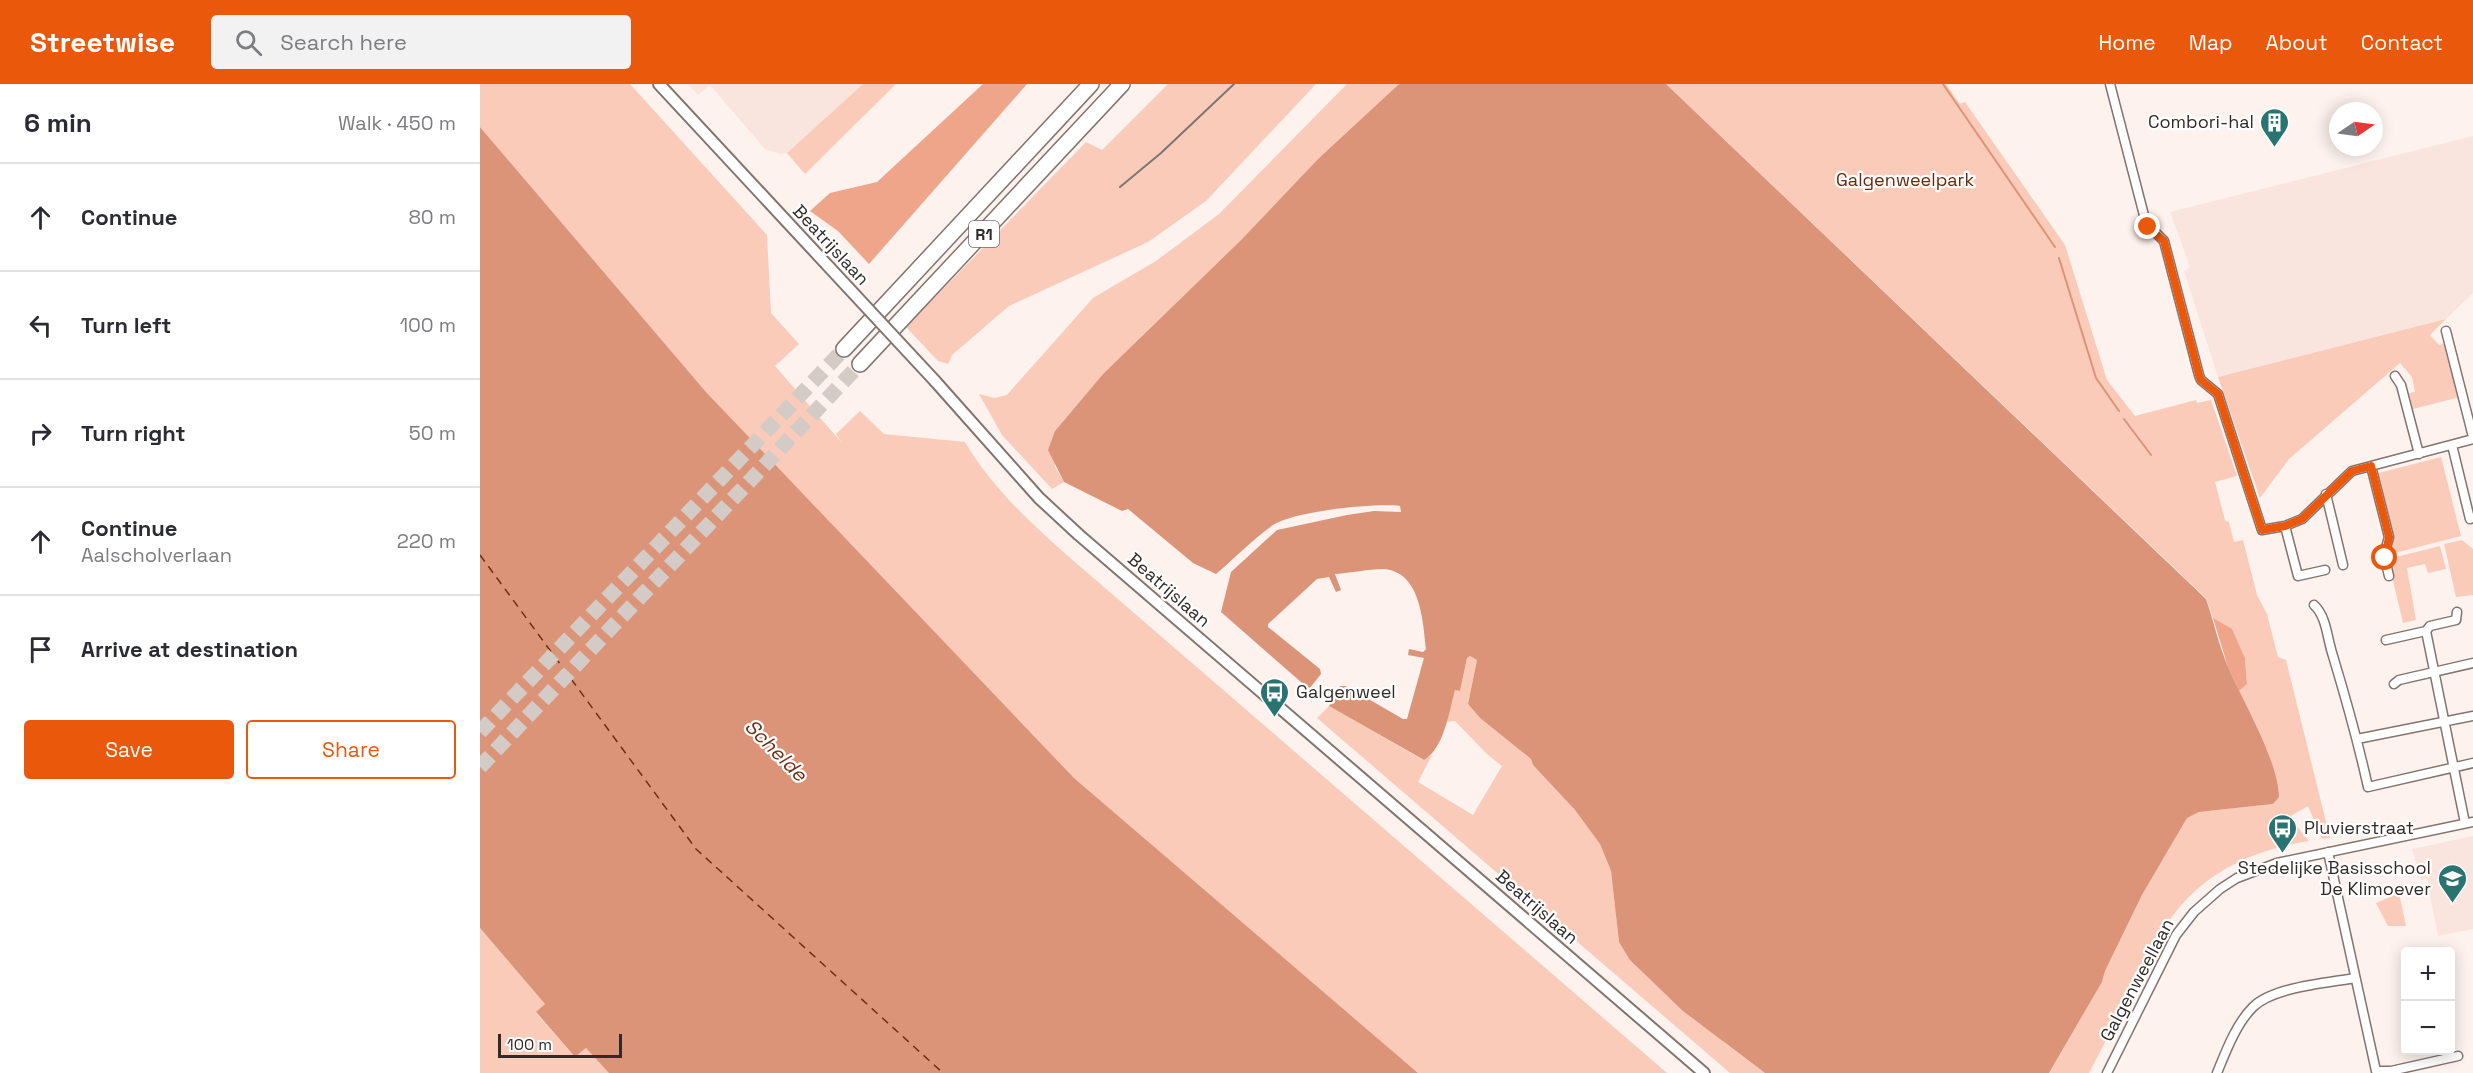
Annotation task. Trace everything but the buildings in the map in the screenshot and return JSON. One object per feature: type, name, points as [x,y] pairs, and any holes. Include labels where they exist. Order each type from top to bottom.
[{"type":"highway","name":"R1","points":[[844,349],[1091,84]]},
{"type":"highway","name":"R1","points":[[860,364],[1122,84]]},
{"type":"street","name":"Beatrijslaan","points":[[659,84],[935,381],[1040,498],[1079,535],[1704,1073]]},
{"type":"street","points":[[2110,84],[2146,223],[2164,241],[2199,375],[2201,380],[2218,394],[2262,530],[2285,526],[2302,519],[2325,494],[2352,471],[2473,438],[2446,331]]},
{"type":"street","points":[[2395,376],[2401,385],[2419,454]]},
{"type":"street","points":[[2452,445],[2470,519]]},
{"type":"street","points":[[2371,466],[2389,537],[2385,555],[2389,576]]},
{"type":"street","points":[[2325,494],[2343,564]]},
{"type":"street","points":[[2285,526],[2298,576],[2325,570]]},
{"type":"street","points":[[2314,605],[2321,611],[2368,787],[2473,763]]},
{"type":"street","points":[[2386,640],[2426,631],[2430,626],[2456,620],[2457,612]]},
{"type":"street","points":[[2426,631],[2454,767],[2469,823]]},
{"type":"street","points":[[2394,684],[2473,663]]},
{"type":"street","points":[[2357,739],[2473,716]]},
{"type":"street","name":"Galgenweellaan","points":[[2107,1073],[2176,936],[2194,912],[2220,889],[2237,878],[2277,863],[2469,823]]},
{"type":"street","points":[[2328,852],[2376,1071]]},
{"type":"street","points":[[2217,1073],[2230,1043],[2245,1018],[2253,1007],[2266,998],[2355,978]]},
{"type":"street","points":[[2365,1073],[2391,1072],[2458,1056]]},
{"type":"shaded area","points":[[688,84],[863,84],[787,153],[780,154],[765,149],[710,85],[698,95]]},
{"type":"shaded area","points":[[983,84],[1027,84],[869,264],[838,231],[810,211],[830,193],[877,182]]},
{"type":"shaded area","points":[[2473,136],[2473,293],[2446,319],[2218,377],[2184,271],[2190,267],[2170,212]]},
{"type":"shaded area","points":[[2213,618],[2232,629],[2245,658],[2247,684],[2239,691],[2228,667]]},
{"type":"shaded area","name":"Stedelijke Basisschool De Klimoever","points":[[2473,836],[2473,929],[2438,936],[2427,879],[2421,880],[2412,849]]},
{"type":"green space","points":[[480,84],[630,84],[767,235],[771,313],[799,344],[775,366],[842,443],[836,434],[860,411],[884,434],[965,442],[997,487],[1061,550],[1667,1073],[1418,1073],[1074,778],[706,392],[480,127]]},
{"type":"green space","points":[[863,84],[896,84],[805,174],[787,153]]},
{"type":"green space","points":[[1168,84],[1316,84],[1206,201],[1148,242],[1009,306],[952,355],[948,364],[938,361],[906,327],[1086,142],[1102,150]]},
{"type":"green space","points":[[1347,84],[1399,84],[1318,159],[1241,240],[1103,374],[1055,431],[1055,467],[1064,482],[1052,489],[1002,435],[979,394],[995,398],[1007,395],[1093,298],[1156,261],[1219,214]]},
{"type":"green space","name":"Galgenweelpark","points":[[1666,84],[1946,84],[1960,104],[1965,102],[2065,245],[2107,380],[2135,416],[2196,400],[2197,403],[2211,400],[2237,476],[2215,482],[2225,520],[2229,522],[2234,542],[2243,540],[2257,595],[2267,614],[2278,657],[2286,660],[2330,838],[2322,839],[2308,806],[2289,817],[2309,841],[2287,845],[2246,858],[2210,879],[2193,893],[2178,909],[2158,939],[2089,1073],[2049,1073],[2102,982],[2105,971],[2142,895],[2187,818],[2199,812],[2273,804],[2278,790],[2268,757],[2239,691],[2247,684],[2245,658],[2232,630],[2213,618],[2206,598]]},
{"type":"green space","points":[[2446,319],[2430,335],[2439,345],[2446,343],[2460,397],[2413,409],[2409,393],[2415,392],[2412,377],[2400,363],[2289,459],[2260,498],[2218,377]]},
{"type":"green space","points":[[2441,457],[2461,536],[2391,554],[2375,474]]},
{"type":"green space","points":[[2462,540],[2473,549],[2473,595],[2456,597],[2444,544]]},
{"type":"green space","points":[[2440,546],[2446,569],[2428,573],[2425,564],[2407,568],[2416,620],[2403,623],[2388,559]]},
{"type":"green space","points":[[1470,656],[1477,660],[1468,704],[1480,718],[1531,759],[1533,765],[1575,810],[1600,844],[1611,871],[1619,942],[1726,1044],[1765,1073],[1730,1073],[1317,718],[1329,706],[1423,760],[1432,755],[1418,782],[1473,815],[1502,766],[1455,721],[1446,722],[1455,690],[1460,691],[1467,658]]},
{"type":"green space","points":[[2399,893],[2406,926],[2388,926],[2376,903]]},
{"type":"green space","points":[[480,928],[545,1004],[536,1013],[575,1057],[586,1048],[610,1073],[480,1073]]},
{"type":"water","name":"Galgenweel","points":[[1399,84],[1666,84],[2206,599],[2225,661],[2267,749],[2279,797],[2273,804],[2199,812],[2187,818],[2142,895],[2105,971],[2102,982],[2049,1073],[1765,1073],[1683,1011],[1630,960],[1619,942],[1611,871],[1600,844],[1575,810],[1533,765],[1531,759],[1480,718],[1468,704],[1477,660],[1470,656],[1467,658],[1460,691],[1455,690],[1441,738],[1431,754],[1424,760],[1329,706],[1340,686],[1346,686],[1403,719],[1407,719],[1424,658],[1408,655],[1409,649],[1423,652],[1426,649],[1418,600],[1413,588],[1405,579],[1396,572],[1383,569],[1335,574],[1341,590],[1336,592],[1329,577],[1317,579],[1268,624],[1268,627],[1320,669],[1321,674],[1309,689],[1221,612],[1231,572],[1277,530],[1374,511],[1401,512],[1400,506],[1335,509],[1284,520],[1266,530],[1216,574],[1193,563],[1128,509],[1122,511],[1064,482],[1048,450],[1055,431],[1103,374],[1241,240],[1318,159]]},
{"type":"water","name":"Schelde","points":[[480,127],[706,392],[1074,778],[1418,1073],[609,1073],[586,1048],[575,1057],[536,1012],[545,1004],[480,928]]},
{"type":"waterway","points":[[1943,84],[2055,247]]},
{"type":"waterway","points":[[2059,258],[2096,378],[2119,411]]},
{"type":"waterway","points":[[2124,419],[2151,455]]},
{"type":"ferry route","points":[[480,555],[696,849],[943,1073]]},
{"type":"tunnel","points":[[480,732],[844,349]]},
{"type":"tunnel","points":[[480,767],[860,364]]},
{"type":"railway","points":[[1120,187],[1161,153],[1234,84]]},
{"type":"place","name":"Combori-hal","points":[[2275,148]]},
{"type":"place","name":"Galgenweel","points":[[1275,718]]},
{"type":"place","name":"Pluvierstraat","points":[[2283,854]]},
{"type":"place","name":"Stedelijke Basisschool De Klimoever","points":[[2452,904]]},
{"type":"route","points":[[2148,227],[2163,237],[2199,375],[2204,384],[2218,394],[2262,530],[2285,526],[2302,519],[2325,494],[2352,471],[2371,466],[2389,537],[2385,558]]}]
